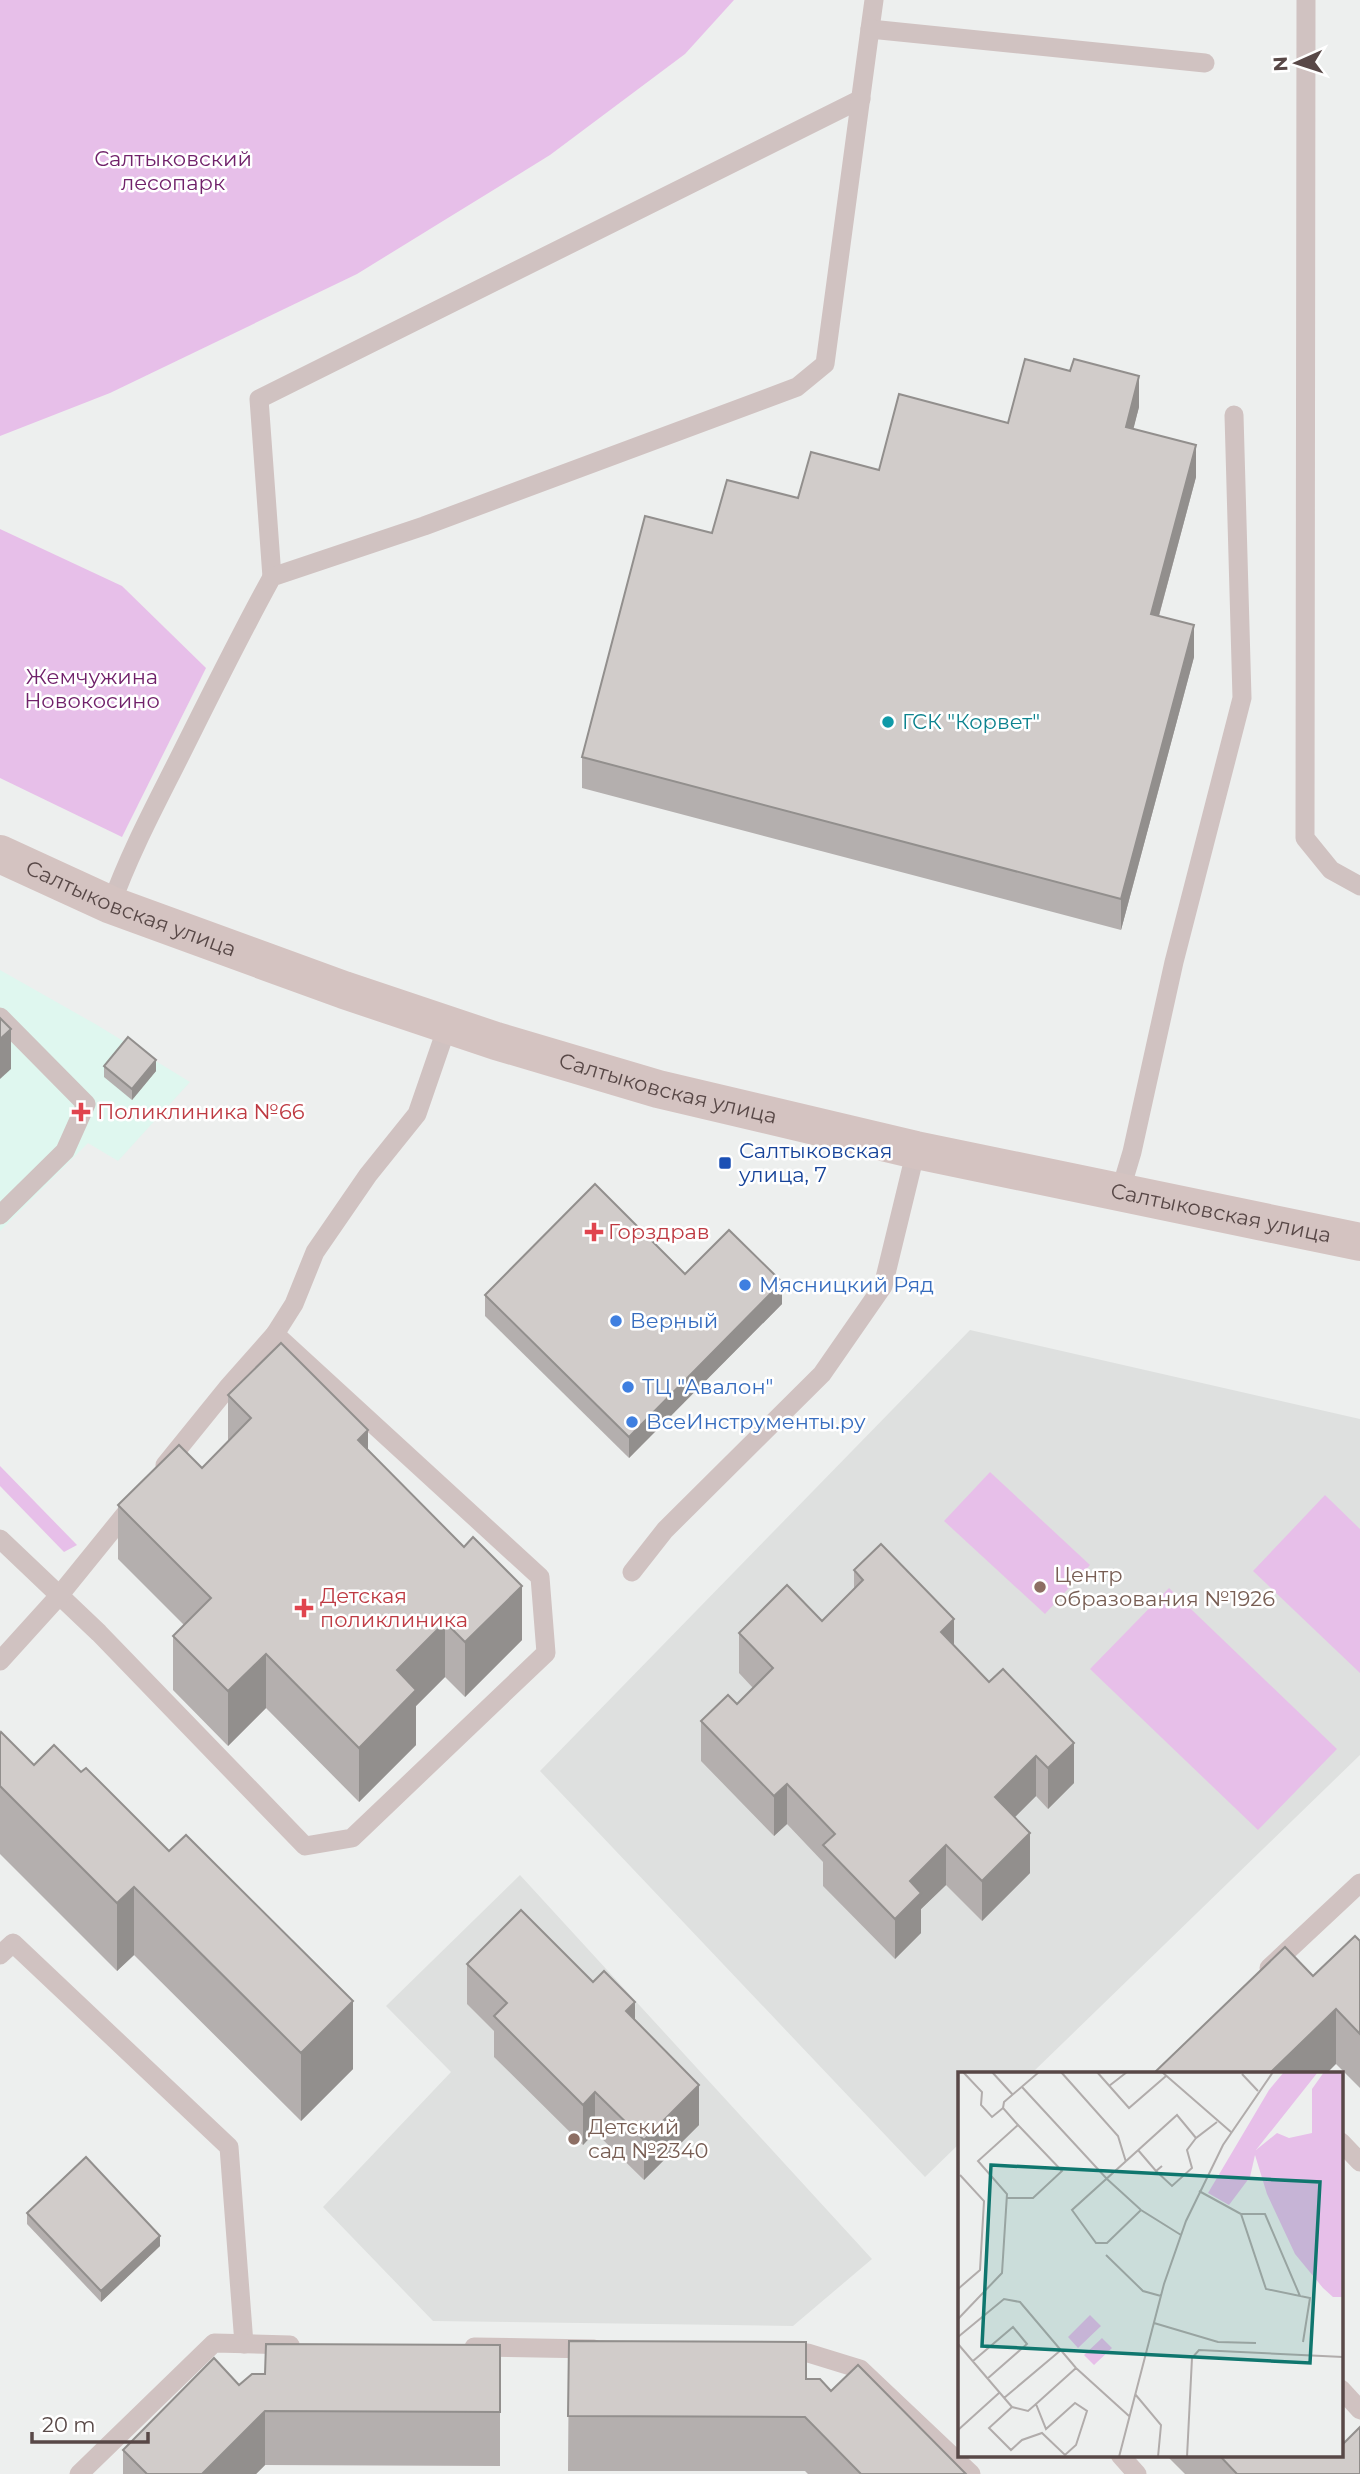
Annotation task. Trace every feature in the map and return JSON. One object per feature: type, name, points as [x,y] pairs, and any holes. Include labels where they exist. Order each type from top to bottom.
[{"type":"street","name":"Салтыковская улица","points":[[0,854],[111,905],[331,985],[519,1048],[658,1089],[916,1150],[1360,1242]]},
{"type":"lane","points":[[272,577],[424,526],[797,387],[825,364],[874,0]]},
{"type":"lane","points":[[1306,0],[1304,838],[1331,870],[1360,886]]},
{"type":"lane","points":[[870,29],[1205,64]]},
{"type":"lane","points":[[111,905],[125,865],[143,828],[229,655],[272,577],[259,399],[861,99]]},
{"type":"lane","points":[[1120,1192],[1132,1152],[1174,962],[1242,698],[1234,415]]},
{"type":"lane","points":[[0,1017],[86,1104],[65,1151],[0,1215]]},
{"type":"lane","points":[[0,1661],[58,1597],[229,1386],[275,1334],[294,1304],[315,1252],[368,1175],[417,1114],[447,1024]]},
{"type":"lane","points":[[632,1572],[665,1530],[822,1374],[883,1286],[916,1150]]},
{"type":"lane","points":[[0,1539],[58,1597],[99,1633],[305,1846],[352,1839],[546,1653],[540,1577],[275,1334]]},
{"type":"lane","points":[[1260,1976],[1360,1883]]},
{"type":"lane","points":[[0,1955],[13,1943],[229,2147],[243,2344]]},
{"type":"lane","points":[[1342,2143],[1360,2162]]},
{"type":"lane","points":[[79,2474],[214,2343],[311,2345]]},
{"type":"lane","points":[[461,2347],[612,2350]]},
{"type":"lane","points":[[766,2353],[808,2353],[860,2369],[971,2474]]},
{"type":"lane","points":[[1342,2390],[1360,2410]]},
{"type":"lane","points":[[1121,2456],[1137,2474]]},
{"type":"shaded area","name":"Поликлиника №66","points":[[0,970],[190,1082],[118,1161],[88,1143],[0,1231]]},
{"type":"shaded area","name":"Центр образования №1926","points":[[970,1330],[1360,1419],[1360,1755],[1033,2072],[958,2072],[958,2145],[925,2177],[540,1771]]},
{"type":"shaded area","name":"Детский сад №2340","points":[[520,1875],[872,2259],[793,2326],[433,2321],[323,2207],[451,2072],[386,2006]]},
{"type":"green space","name":"Салтыковский лесопарк","points":[[0,0],[734,0],[685,54],[550,155],[357,274],[110,393],[0,436]]},
{"type":"green space","name":"Жемчужина Новокосино","points":[[0,529],[122,586],[206,668],[122,837],[0,778]]},
{"type":"green space","points":[[0,1466],[77,1545],[64,1552],[0,1486]]},
{"type":"green space","points":[[990,1472],[1090,1565],[1045,1614],[944,1521]]},
{"type":"green space","points":[[1325,1495],[1360,1529],[1360,1673],[1253,1571]]},
{"type":"green space","points":[[1169,1588],[1337,1749],[1258,1830],[1090,1669]]},
{"type":"building","name":"ГСК \"Корвет\"","points":[[1025,359],[1070,371],[1074,359],[1139,376],[1126,427],[1196,445],[1151,614],[1194,625],[1121,899],[582,757],[645,516],[712,533],[727,480],[798,498],[811,452],[879,470],[899,394],[1008,423]]},
{"type":"building","points":[[0,1018],[11,1029],[0,1039]]},
{"type":"building","points":[[128,1037],[156,1060],[132,1089],[104,1066]]},
{"type":"building","name":"ТЦ \"Авалон\"","points":[[595,1184],[685,1274],[729,1230],[782,1282],[629,1437],[485,1295]]},
{"type":"building","points":[[281,1343],[368,1430],[358,1440],[464,1547],[473,1537],[522,1586],[465,1642],[445,1622],[397,1670],[416,1690],[359,1748],[266,1654],[228,1691],[173,1636],[211,1598],[118,1505],[179,1445],[202,1468],[251,1418],[228,1395]]},
{"type":"building","points":[[881,1544],[954,1619],[941,1632],[989,1682],[1003,1669],[1074,1743],[1048,1768],[1036,1756],[995,1797],[1030,1833],[982,1881],[946,1845],[910,1881],[921,1893],[895,1919],[823,1845],[835,1834],[787,1784],[774,1796],[701,1721],[728,1695],[737,1704],[773,1668],[739,1633],[787,1585],[822,1621],[863,1580],[854,1570]]},
{"type":"building","points":[[1,1732],[34,1765],[54,1745],[81,1772],[86,1768],[169,1851],[186,1835],[353,2001],[301,2053],[134,1887],[117,1903],[0,1786]]},
{"type":"building","points":[[521,1910],[593,1982],[604,1971],[635,2002],[626,2011],[699,2085],[644,2140],[595,2092],[583,2105],[494,2016],[507,2003],[467,1964]]},
{"type":"building","points":[[1355,1936],[1360,1941],[1360,2034],[1336,2009],[1271,2072],[1155,2072],[1285,1947],[1313,1976]]},
{"type":"building","points":[[86,2157],[160,2236],[101,2291],[27,2213]]},
{"type":"building","points":[[569,2341],[806,2342],[806,2379],[820,2379],[831,2391],[858,2365],[966,2474],[861,2474],[805,2417],[568,2416]]},
{"type":"building","points":[[266,2344],[500,2345],[500,2412],[265,2411],[202,2474],[147,2474],[123,2450],[214,2358],[239,2385],[252,2374],[265,2374]]},
{"type":"building","points":[[1360,2427],[1360,2474],[1237,2474],[1220,2456],[1342,2456],[1342,2445]]},
{"type":"place","name":"ГСК \"Корвет\"","points":[[888,722]]},
{"type":"place","name":"Поликлиника №66","points":[[81,1112]]},
{"type":"place","name":"Салтыковская улица, 7","points":[[725,1163]]},
{"type":"place","name":"Горздрав","points":[[594,1232]]},
{"type":"place","name":"Мясницкий Ряд","points":[[745,1285]]},
{"type":"place","name":"Верный","points":[[616,1321]]},
{"type":"place","name":"ТЦ \"Авалон\"","points":[[628,1387]]},
{"type":"place","name":"ВсеИнструменты.ру","points":[[632,1422]]},
{"type":"place","name":"Центр образования №1926","points":[[1040,1587]]},
{"type":"place","name":"Детская поликлиника","points":[[304,1608]]},
{"type":"place","name":"Детский сад №2340","points":[[574,2139]]}]
